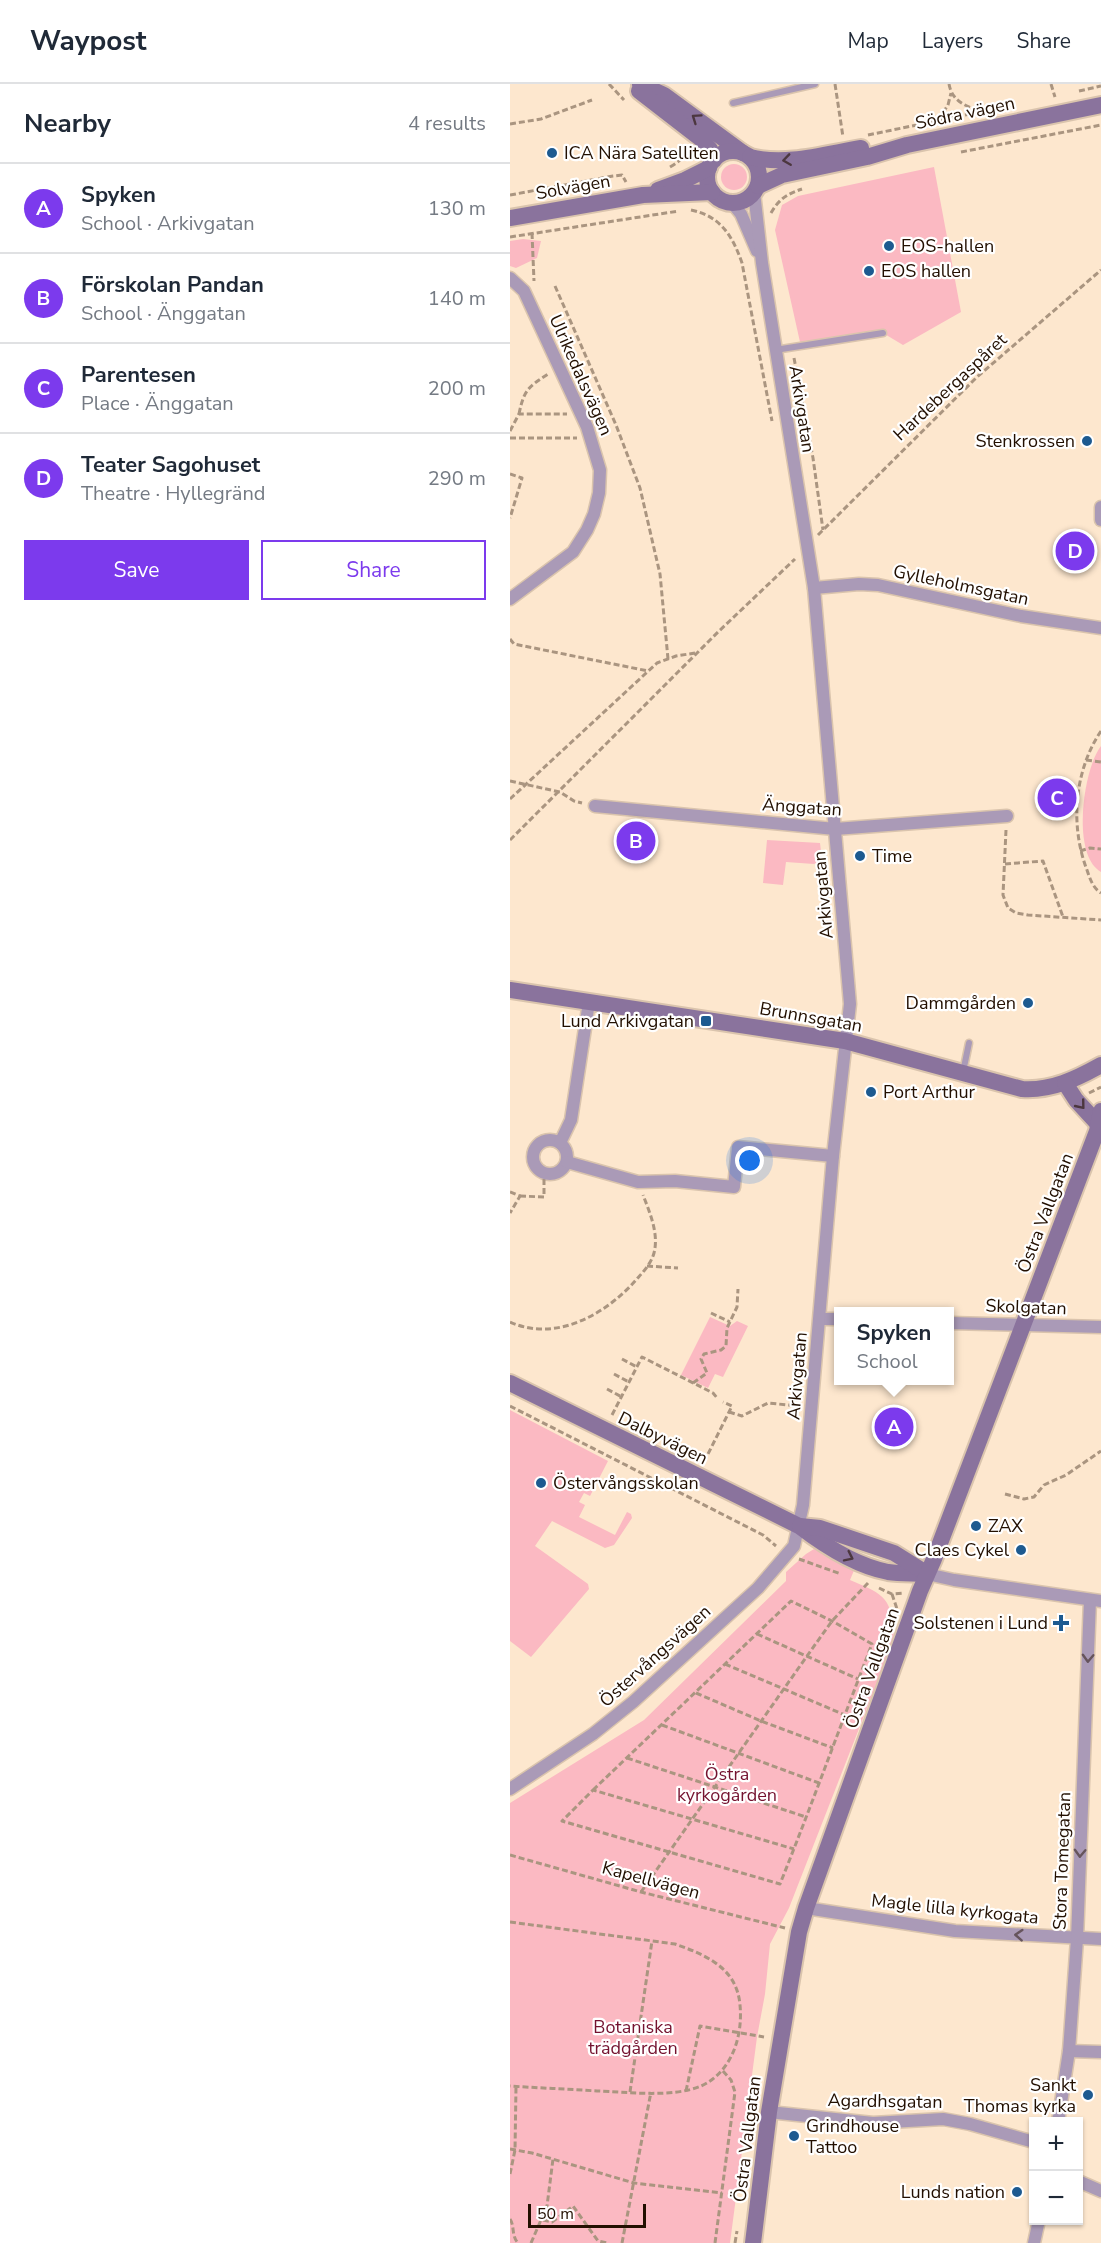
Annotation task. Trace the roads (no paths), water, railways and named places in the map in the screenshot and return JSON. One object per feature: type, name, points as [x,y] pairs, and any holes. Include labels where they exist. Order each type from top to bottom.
[{"type":"street","points":[[632,84],[701,139],[710,149],[711,164],[707,177],[712,192],[719,199],[732,203],[740,202],[756,189],[759,170],[746,155],[664,95],[640,84]]},
{"type":"street","name":"Södra vägen","points":[[756,189],[782,175],[867,157],[907,145],[1101,105]]},
{"type":"street","name":"Södra vägen","points":[[746,155],[764,161],[779,161],[866,147],[907,145]]},
{"type":"street","points":[[711,164],[727,152],[746,155]]},
{"type":"street","name":"Solvägen","points":[[644,195],[685,180],[711,164]]},
{"type":"street","name":"Arkivgatan","points":[[756,189],[762,263],[814,588],[850,1004],[833,1156],[812,1407],[799,1526]]},
{"type":"street","name":"Solvägen","points":[[510,218],[644,195],[712,192]]},
{"type":"street","name":"Arkivgatan","points":[[732,203],[741,214],[762,263]]},
{"type":"street","name":"Ulrikedalsvägen","points":[[510,278],[524,291],[581,414],[600,470],[599,493],[594,514],[573,552],[510,599]]},
{"type":"street","points":[[1101,507],[1101,520]]},
{"type":"street","name":"Gylleholmsgatan","points":[[814,588],[859,584],[878,585],[1021,616],[1101,628]]},
{"type":"street","name":"Änggatan","points":[[595,806],[835,829],[1007,816]]},
{"type":"street","name":"Brunnsgatan","points":[[510,990],[845,1041],[1022,1089],[1036,1090],[1065,1083],[1100,1066]]},
{"type":"street","points":[[560,1143],[571,1120],[589,1002]]},
{"type":"street","points":[[1100,1066],[1101,1084]]},
{"type":"street","name":"Östra Vallgatan","points":[[753,2243],[769,2112],[799,1932],[814,1910],[920,1591],[1024,1325],[1100,1118],[1076,1100],[1065,1083]]},
{"type":"street","points":[[544,1140],[560,1143],[566,1149],[567,1162],[561,1171],[550,1175],[544,1174],[535,1166],[533,1160],[535,1148],[544,1140]]},
{"type":"street","points":[[567,1162],[638,1182],[675,1181],[735,1187],[738,1147],[833,1156]]},
{"type":"street","points":[[820,1319],[834,1319]]},
{"type":"street","name":"Skolgatan","points":[[954,1323],[1101,1327]]},
{"type":"street","name":"Dalbyvägen","points":[[510,1383],[799,1526],[820,1528],[894,1553],[927,1574]]},
{"type":"street","name":"Östervångsvägen","points":[[510,1789],[593,1734],[633,1702],[758,1588],[794,1546],[799,1526]]},
{"type":"street","points":[[927,1574],[954,1580],[1096,1600]]},
{"type":"street","name":"Stora Tomegatan","points":[[1059,2117],[1069,2052],[1096,1600]]},
{"type":"street","name":"Magle lilla kyrkogata","points":[[814,1910],[955,1931],[1077,1939],[1101,1938]]},
{"type":"street","points":[[1069,2052],[1101,2052]]},
{"type":"street","name":"Agardhsgatan","points":[[769,2112],[873,2123],[943,2119],[1029,2141]]},
{"type":"street","points":[[1083,2183],[1101,2191]]},
{"type":"street","points":[[1034,2243],[1038,2225]]},
{"type":"lane","points":[[733,103],[815,84]]},
{"type":"lane","points":[[775,350],[883,333]]},
{"type":"lane","points":[[962,1074],[969,1043]]},
{"type":"place","name":"ICA Nära Satelliten","points":[[552,153]]},
{"type":"place","name":"EOS-hallen","points":[[889,246]]},
{"type":"place","name":"EOS hallen","points":[[869,271]]},
{"type":"place","name":"Stenkrossen","points":[[1087,441]]},
{"type":"place","name":"Teater Sagohuset","points":[[1075,551]]},
{"type":"place","name":"Parentesen","points":[[1057,798]]},
{"type":"place","name":"Förskolan Pandan","points":[[636,841]]},
{"type":"place","name":"Time","points":[[860,856]]},
{"type":"place","name":"Dammgården","points":[[1028,1003]]},
{"type":"place","name":"Lund Arkivgatan","points":[[706,1021]]},
{"type":"place","name":"Port Arthur","points":[[871,1092]]},
{"type":"place","name":"Spyken","points":[[894,1427]]},
{"type":"place","name":"Östervångsskolan","points":[[541,1483]]},
{"type":"place","name":"ZAX","points":[[976,1526]]},
{"type":"place","name":"Claes Cykel","points":[[1021,1550]]},
{"type":"place","name":"Solstenen i Lund","points":[[1061,1623]]},
{"type":"place","name":"Sankt Thomas kyrka","points":[[1088,2095]]},
{"type":"place","name":"Grindhouse Tattoo","points":[[794,2136]]},
{"type":"place","name":"Lunds nation","points":[[1017,2192]]},
{"type":"park label","name":"Östra kyrkogården","points":[[727,1784]]},
{"type":"park label","name":"Botaniska trädgården","points":[[633,2037]]}]
